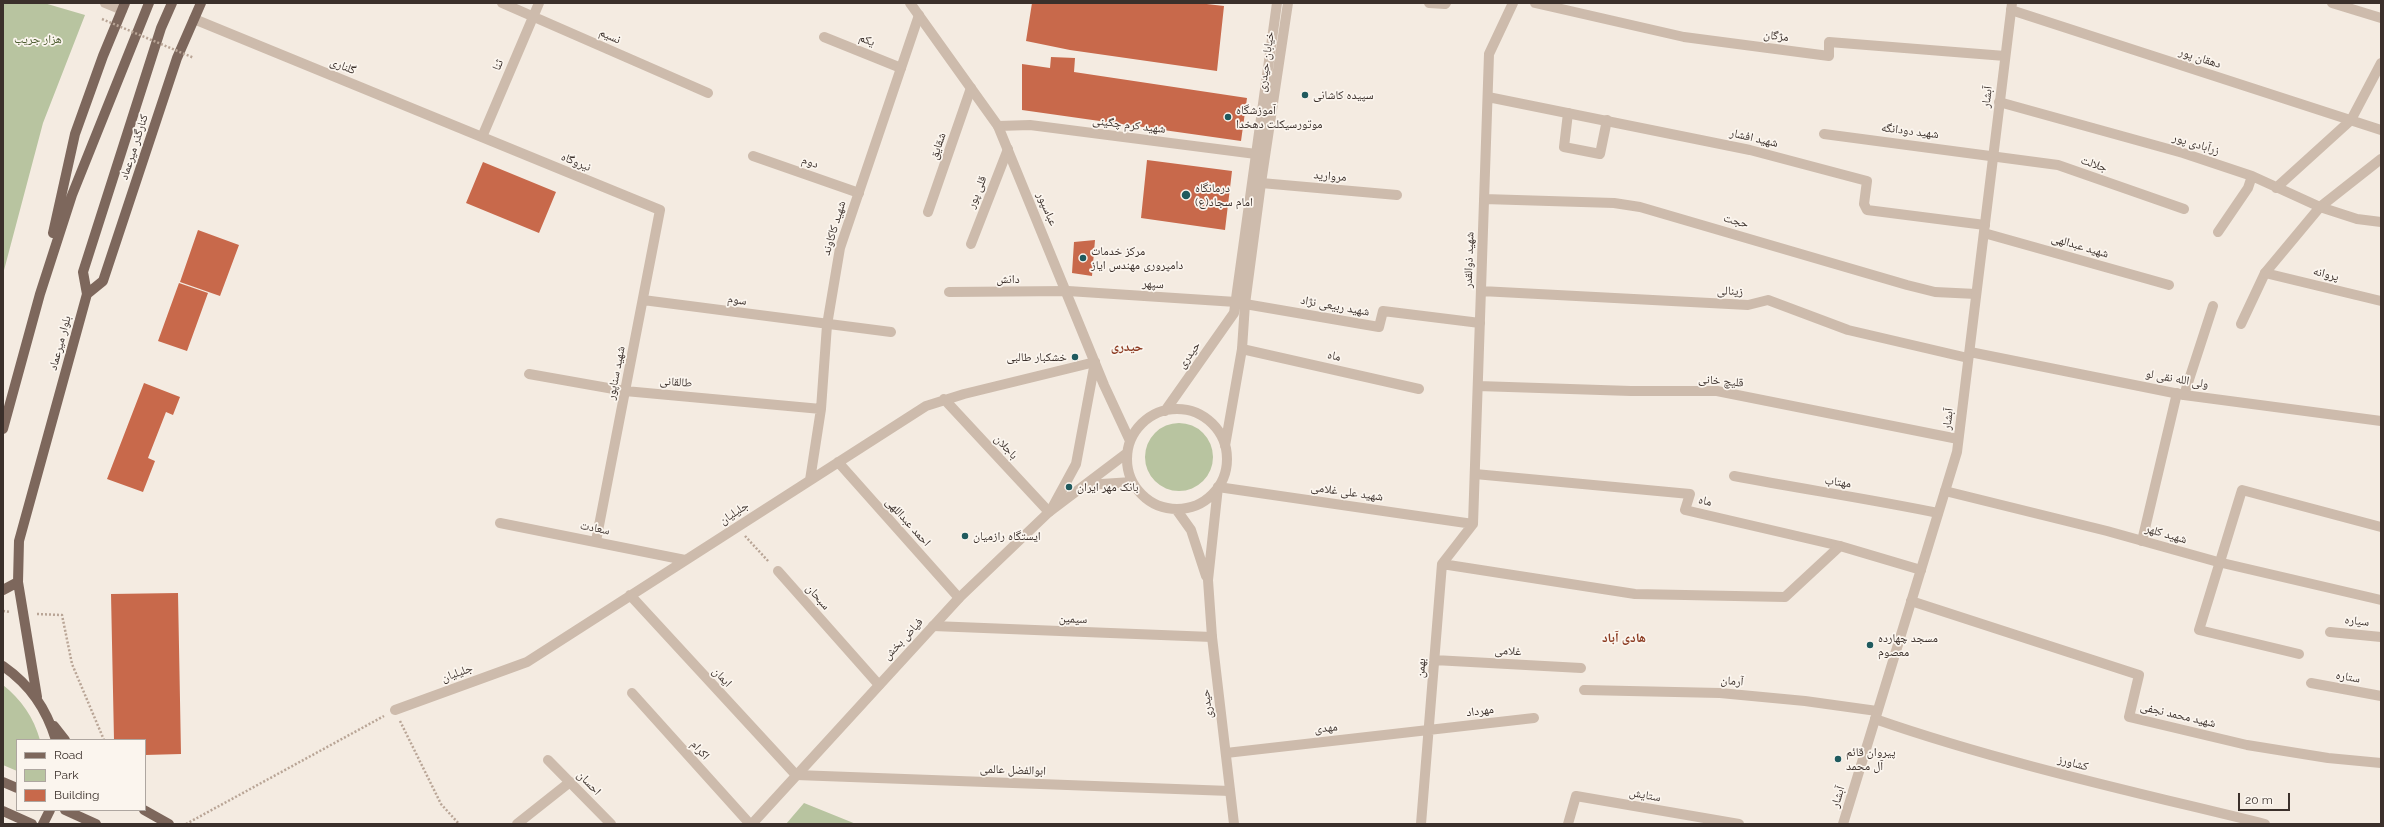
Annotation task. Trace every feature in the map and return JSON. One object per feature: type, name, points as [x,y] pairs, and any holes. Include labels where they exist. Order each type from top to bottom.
[{"type":"main road","points":[[3,429],[40,294],[72,195],[149,3]]},
{"type":"main road","name":"بلوار میرعماد","points":[[37,697],[18,582],[20,542],[87,294],[83,272],[161,28],[172,3]]},
{"type":"main road","name":"کنارگذر میرعماد","points":[[87,294],[103,281],[177,58],[200,3]]},
{"type":"main road","points":[[40,294],[75,134],[103,56],[123,7]]},
{"type":"main road","points":[[3,590],[18,582]]},
{"type":"main road","points":[[3,666],[20,677],[37,697],[50,720],[64,739]]},
{"type":"main road","points":[[50,720],[56,739]]},
{"type":"main road","points":[[3,782],[16,788]]},
{"type":"main road","points":[[3,811],[32,824]]},
{"type":"main road","points":[[43,824],[50,811]]},
{"type":"main road","points":[[68,811],[96,824]]},
{"type":"main road","points":[[146,811],[169,824]]},
{"type":"street","points":[[106,3],[123,7]]},
{"type":"street","name":"نسیم","points":[[502,3],[708,93]]},
{"type":"street","name":"ثنا","points":[[482,137],[539,3]]},
{"type":"street","name":"عباسپور","points":[[910,3],[998,126],[1068,291],[1095,362],[1130,441]]},
{"type":"street","name":"خیابان حیدری","points":[[1240,309],[1256,154],[1277,3]]},
{"type":"street","name":"خیابان حیدری","points":[[1240,309],[1261,183],[1288,3]]},
{"type":"street","points":[[1428,3],[1445,4]]},
{"type":"street","name":"شهید ذوالقدر","points":[[1473,524],[1489,54],[1513,3]]},
{"type":"street","name":"مژگان","points":[[1534,3],[1684,37],[1829,56],[1829,42],[2005,56]]},
{"type":"street","points":[[2332,3],[2381,18]]},
{"type":"street","name":"آبشار","points":[[1843,824],[1957,452],[2012,7]]},
{"type":"street","name":"دهقان پور","points":[[2012,7],[2381,130]]},
{"type":"street","name":"شهید کاکاوند","points":[[810,480],[821,409],[827,325],[840,248],[919,15]]},
{"type":"street","name":"گلناری","points":[[194,19],[482,137]]},
{"type":"street","name":"یکم","points":[[824,37],[901,68]]},
{"type":"street","points":[[2276,188],[2351,120],[2380,68]]},
{"type":"street","name":"شقایق","points":[[928,212],[971,88]]},
{"type":"street","name":"شهید افشار","points":[[1488,97],[1750,150],[1867,181],[1864,204],[1867,210],[1984,229]]},
{"type":"street","name":"زرآبادی پور","points":[[2000,102],[2183,153],[2252,176],[2320,207],[2358,219],[2381,222]]},
{"type":"street","points":[[1568,113],[1564,148],[1600,154],[1607,120]]},
{"type":"street","name":"شهید کرم چگینی","points":[[998,126],[1030,125],[1256,154]]},
{"type":"street","name":"شهید دودانگه","points":[[1824,134],[1993,155]]},
{"type":"street","name":"نیروگاه","points":[[482,137],[660,210]]},
{"type":"street","name":"قلی پور","points":[[971,244],[1008,150]]},
{"type":"street","name":"جلالت","points":[[1993,155],[2058,165],[2184,209]]},
{"type":"street","name":"دوم","points":[[752,156],[859,193]]},
{"type":"street","points":[[2241,324],[2265,273],[2320,207],[2381,159]]},
{"type":"street","points":[[2218,232],[2248,188],[2252,176]]},
{"type":"street","name":"مروارید","points":[[1261,183],[1398,194]]},
{"type":"street","name":"حجت","points":[[1484,199],[1614,204],[1640,207],[1907,285],[1935,292],[1976,294]]},
{"type":"street","name":"شهید سناپور","points":[[596,541],[660,210]]},
{"type":"street","name":"شهید عبدالهی","points":[[1984,229],[2169,285]]},
{"type":"street","name":"پروانه","points":[[2265,273],[2381,301]]},
{"type":"street","name":"دانش","points":[[949,292],[1068,291]]},
{"type":"street","name":"سپهر","points":[[1068,291],[1240,309]]},
{"type":"street","name":"زینالی","points":[[1481,291],[1748,305],[1768,300],[1848,330],[1969,355]]},
{"type":"street","name":"سوم","points":[[643,300],[827,325],[891,332]]},
{"type":"street","points":[[2142,541],[2180,394],[2213,306]]},
{"type":"street","points":[[1225,446],[1242,349],[1240,309]]},
{"type":"street","name":"شهید ربیعی نژاد","points":[[1240,309],[1379,327],[1383,311],[1480,323]]},
{"type":"street","name":"حیدری","points":[[1165,411],[1240,309]]},
{"type":"street","name":"ماه","points":[[1242,349],[1420,389]]},
{"type":"street","name":"ولی الله نقی لو","points":[[1969,355],[2180,394],[2381,420]]},
{"type":"street","points":[[1049,512],[1076,464],[1095,362]]},
{"type":"street","name":"جلیلیان","points":[[395,710],[527,662],[926,406],[944,400],[1095,362]]},
{"type":"street","name":"طالقانی","points":[[529,374],[625,391],[821,409]]},
{"type":"street","name":"قلیچ خانی","points":[[1478,386],[1631,391],[1717,391],[1958,439]]},
{"type":"street","name":"باجلان","points":[[944,400],[1049,512]]},
{"type":"street","points":[[1208,580],[1218,488],[1224,475],[1227,461],[1225,446],[1219,432],[1202,417],[1180,410],[1165,411],[1150,417],[1138,427],[1130,441],[1127,453],[1127,468],[1132,482],[1140,493],[1150,502],[1163,507],[1176,509],[1197,504],[1207,499],[1218,488]]},
{"type":"street","name":"فیاض بخش","points":[[751,824],[959,598],[1049,512],[1127,453]]},
{"type":"street","name":"احمد عبداللهی","points":[[838,462],[959,598]]},
{"type":"street","name":"ماه","points":[[1475,474],[1690,494],[1685,510],[1840,546],[1921,570]]},
{"type":"street","name":"مهتاب","points":[[1734,476],[1822,493],[1876,500],[1938,514]]},
{"type":"street","points":[[1086,485],[1132,482]]},
{"type":"street","name":"شهید علی غلامی","points":[[1218,488],[1473,524]]},
{"type":"street","points":[[2299,654],[2199,630],[2218,562],[2242,490],[2381,527]]},
{"type":"street","name":"شهید کلهر","points":[[1945,491],[2218,562],[2381,600]]},
{"type":"street","points":[[1176,509],[1191,530],[1208,580]]},
{"type":"street","name":"سعادت","points":[[500,523],[685,560]]},
{"type":"street","points":[[1473,524],[1442,564],[1635,594],[1785,598],[1840,546]]},
{"type":"street","name":"بهمن","points":[[1421,824],[1442,564]]},
{"type":"street","name":"سبحان","points":[[778,571],[879,685]]},
{"type":"street","name":"حیدری","points":[[1208,580],[1212,637],[1234,824]]},
{"type":"street","name":"ایمان","points":[[630,595],[796,775]]},
{"type":"street","name":"شهید محمد نجفی","points":[[1911,601],[2139,675],[2129,717],[2247,745],[2328,758],[2381,763]]},
{"type":"street","name":"سیمین","points":[[933,626],[1212,637]]},
{"type":"street","name":"سیاره","points":[[2330,632],[2381,637]]},
{"type":"street","name":"غلامی","points":[[1434,660],[1581,668]]},
{"type":"street","name":"ستاره","points":[[2311,684],[2381,696]]},
{"type":"street","name":"آرمان","points":[[1584,690],[1720,693],[1805,701],[1876,715]]},
{"type":"street","name":"اکرام","points":[[632,693],[751,824]]},
{"type":"street","name":"کشاورز","points":[[1876,715],[1918,734],[2072,776],[2265,824]]},
{"type":"street","name":"مهرداد","points":[[1429,730],[1534,718]]},
{"type":"street","name":"مهدی","points":[[1226,753],[1429,730]]},
{"type":"street","name":"احسان","points":[[548,760],[611,824]]},
{"type":"street","name":"ابوالفضل عالمی","points":[[796,775],[1230,791]]},
{"type":"street","points":[[517,824],[570,782]]},
{"type":"street","name":"ستایش","points":[[1568,824],[1576,796],[1739,824]]},
{"type":"path","points":[[102,19],[194,58]]},
{"type":"path","points":[[736,527],[778,571]]},
{"type":"path","points":[[3,611],[23,614],[62,615],[72,664],[104,739]]},
{"type":"path","points":[[186,824],[395,710],[441,804],[459,824]]},
{"type":"green space","name":"هزار جریب","points":[[3,3],[44,3],[85,15],[43,123],[3,274]]},
{"type":"green space","points":[[1172,423],[1186,423],[1198,428],[1208,438],[1213,450],[1213,464],[1208,476],[1198,486],[1186,491],[1172,491],[1160,486],[1150,476],[1145,464],[1145,450],[1150,438],[1160,428]]},
{"type":"green space","points":[[3,685],[16,696],[26,710],[34,724],[40,739],[16,739],[16,771],[3,765]]},
{"type":"green space","points":[[804,803],[856,824],[786,824]]},
{"type":"building","points":[[1032,3],[1198,3],[1224,6],[1217,71],[1070,50],[1026,41]]},
{"type":"building","points":[[1051,57],[1075,58],[1074,72],[1247,98],[1241,141],[1022,110],[1022,64],[1050,68]]},
{"type":"building","name":"درمانگاه امام سجاد(ع)","points":[[1147,160],[1232,171],[1225,230],[1141,218]]},
{"type":"building","points":[[483,162],[556,192],[539,233],[466,203]]},
{"type":"building","points":[[198,230],[239,245],[220,296],[180,282]]},
{"type":"building","name":"مرکز خدمات دامپروری مهندس ایاز","points":[[1095,240],[1092,276],[1072,273],[1074,242]]},
{"type":"building","points":[[179,283],[208,293],[187,351],[158,341]]},
{"type":"building","points":[[144,383],[180,397],[173,415],[166,412],[148,458],[155,461],[143,492],[107,479]]},
{"type":"building","points":[[178,593],[181,754],[146,755],[146,739],[114,739],[111,594]]},
{"type":"place","name":"سپیده کاشانی","points":[[1305,95]]},
{"type":"place","name":"آموزشگاه موتورسیکلت دهخدا","points":[[1228,117]]},
{"type":"place","name":"درمانگاه امام سجاد(ع)","points":[[1186,195]]},
{"type":"place","name":"مرکز خدمات دامپروری مهندس ایاز","points":[[1083,258]]},
{"type":"place","name":"خشکبار طالبی","points":[[1075,357]]},
{"type":"place","name":"بانک مهر ایران","points":[[1069,487]]},
{"type":"place","name":"ایستگاه رازمیان","points":[[965,536]]},
{"type":"place","name":"مسجد چهارده معصوم","points":[[1870,645]]},
{"type":"place","name":"پیروان قائم آل محمد","points":[[1838,759]]},
{"type":"district","name":"حیدری","points":[[1127,347]]},
{"type":"district","name":"هادی آباد","points":[[1624,638]]}]
